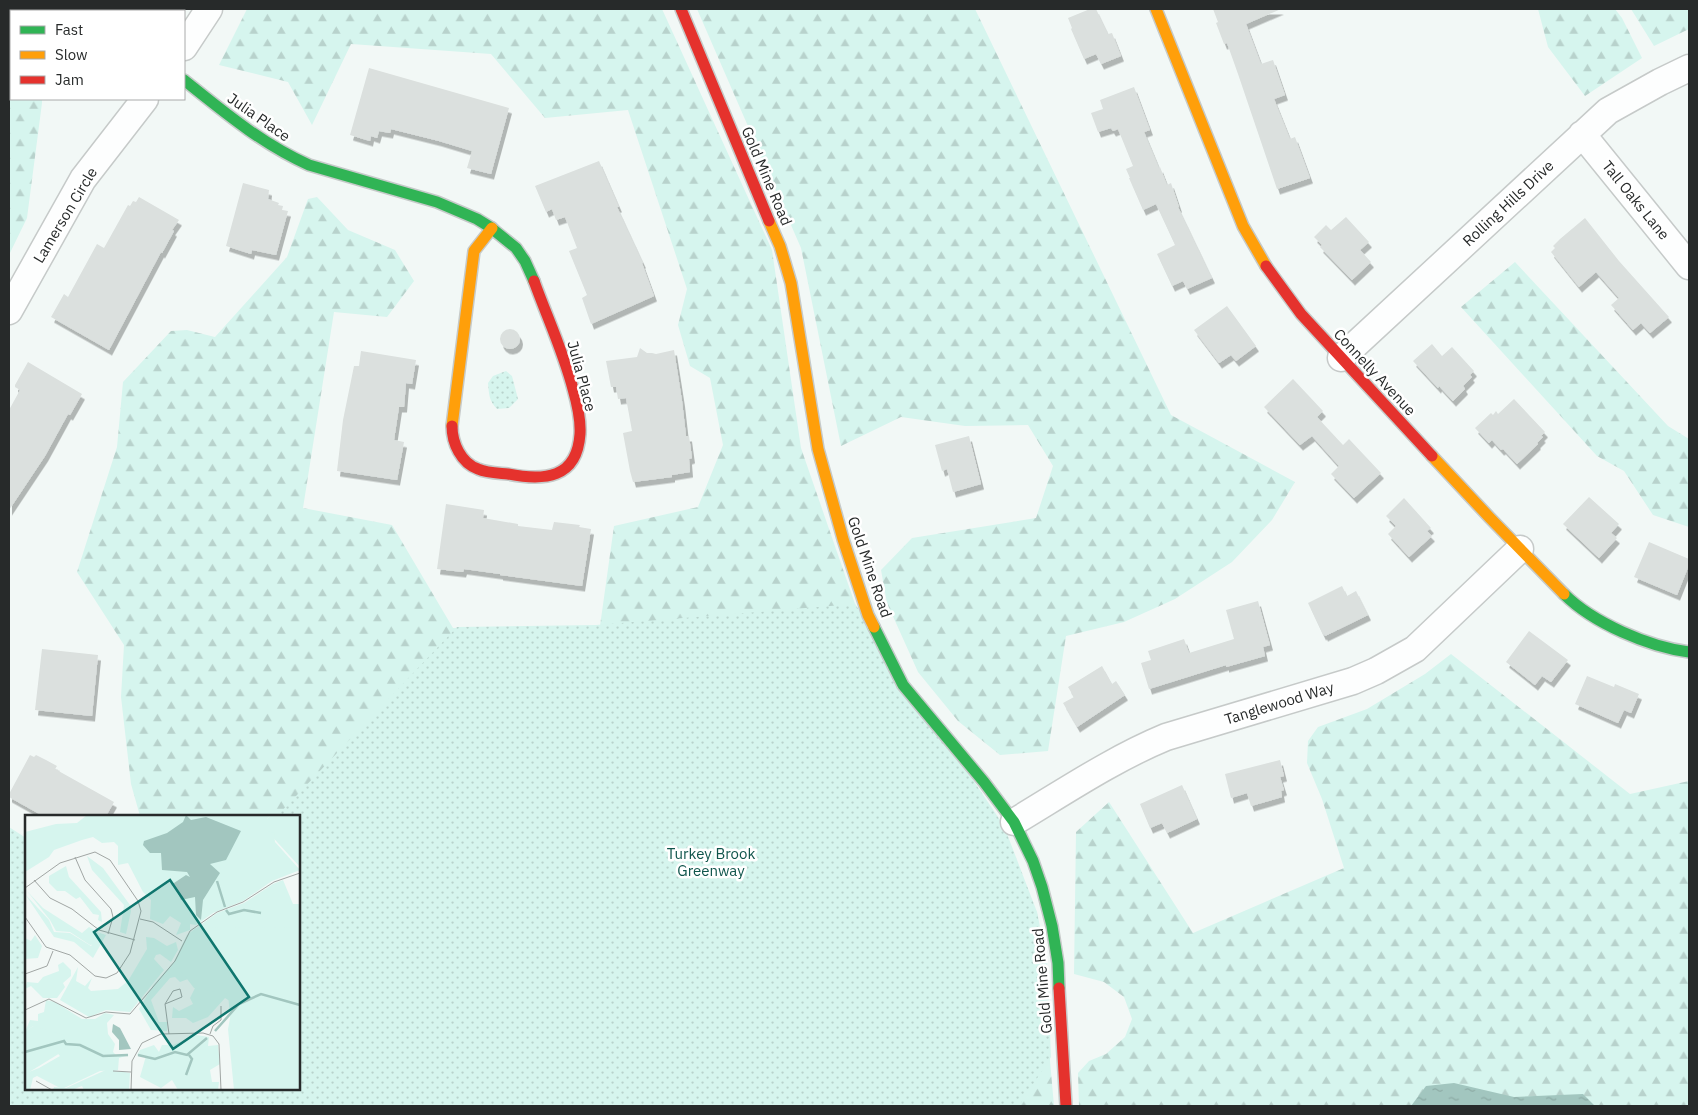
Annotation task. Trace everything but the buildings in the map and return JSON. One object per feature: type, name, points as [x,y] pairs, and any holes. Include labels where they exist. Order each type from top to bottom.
[{"type":"street","points":[[185,45],[209,9]]},
{"type":"street","name":"Gold Mine Road","points":[[681,9],[780,246],[791,283],[818,449],[843,539],[868,615],[903,685],[984,782],[1014,822],[1036,870],[1052,926],[1058,963],[1066,1106]]},
{"type":"street","name":"Connelly Avenue","points":[[1156,9],[1244,226],[1265,265],[1301,314],[1520,549],[1571,601],[1611,627],[1644,641],[1674,650],[1689,652]]},
{"type":"street","name":"Rolling Hills Drive","points":[[1341,358],[1608,111],[1689,68]]},
{"type":"street","name":"Julia Place","points":[[185,81],[254,134],[291,157],[452,206],[492,228],[513,245],[524,259],[555,333],[576,401],[579,429],[578,450],[568,466],[557,474],[548,477],[535,478],[478,469],[463,457],[453,440],[452,427],[474,252],[492,228]]},
{"type":"street","name":"Lamerson Circle","points":[[9,311],[83,179],[144,100]]},
{"type":"street","name":"Tall Oaks Lane","points":[[1582,134],[1689,266]]},
{"type":"street","name":"Tanglewood Way","points":[[1014,822],[1125,756],[1159,740],[1320,692],[1354,681],[1382,668],[1415,649],[1520,549]]},
{"type":"green space","points":[[9,9],[47,9],[10,10],[10,100],[42,100],[42,103],[27,218],[9,255]]},
{"type":"green space","points":[[247,9],[662,9],[772,250],[801,448],[855,604],[1037,912],[1054,1106],[9,1106],[9,870],[25,1090],[300,1090],[300,815],[140,815],[131,784],[121,697],[124,645],[77,572],[117,447],[123,382],[171,331],[187,330],[215,337],[287,257],[308,199],[317,197],[348,230],[395,250],[414,281],[387,317],[334,312],[303,508],[392,525],[453,628],[600,626],[614,526],[698,507],[723,445],[710,378],[690,366],[678,325],[687,289],[628,110],[545,118],[491,54],[351,44],[312,125],[288,82],[219,65]]},
{"type":"green space","points":[[697,9],[975,9],[1171,415],[1295,482],[1272,520],[1232,562],[1175,599],[1124,622],[1066,636],[1048,751],[1000,755],[958,721],[918,672],[887,603],[881,570],[912,538],[1036,518],[1053,466],[1028,425],[965,426],[901,417],[841,446],[801,248]]},
{"type":"green space","points":[[1538,9],[1615,9],[1622,18],[1642,58],[1585,96],[1548,47]]},
{"type":"green space","points":[[1631,9],[1689,9],[1689,29],[1654,46]]},
{"type":"green space","points":[[1515,262],[1668,426],[1689,439],[1689,527],[1653,515],[1624,471],[1597,456],[1461,307]]},
{"type":"green space","points":[[506,371],[512,376],[518,399],[509,408],[497,409],[491,400],[488,383],[493,376]]},
{"type":"green space","name":"Turkey Brook Greenway","points":[[855,604],[1004,826],[1037,912],[1047,961],[1051,1057],[1019,1106],[9,1106],[9,827],[25,837],[25,1090],[300,1090],[300,815],[278,815],[457,627],[596,625]]},
{"type":"green space","points":[[1451,654],[1630,794],[1689,781],[1689,1106],[1079,1106],[1078,1073],[1089,1061],[1106,1054],[1125,1037],[1132,1019],[1124,997],[1104,982],[1074,974],[1076,832],[1109,802],[1193,933],[1344,868],[1322,799],[1307,763],[1308,741],[1318,727],[1367,709],[1425,674]]},
{"type":"water","points":[[1454,1083],[1514,1097],[1583,1094],[1595,1106],[1411,1106],[1426,1086]]},
{"type":"traffic: fast","points":[[185,81],[259,137],[292,157],[309,165],[437,202],[477,219],[516,248],[525,261],[534,281]]},
{"type":"traffic: fast","points":[[1564,594],[1590,615],[1622,632],[1657,645],[1689,652]]},
{"type":"traffic: fast","points":[[874,627],[903,685],[984,782],[1014,822],[1033,861],[1042,887],[1052,926],[1058,963],[1059,988]]},
{"type":"traffic: slow","points":[[1156,9],[1243,226],[1266,266]]},
{"type":"traffic: slow","points":[[769,221],[780,246],[791,283],[818,449],[843,539],[868,615],[874,627]]},
{"type":"traffic: slow","points":[[452,426],[474,251],[492,228]]},
{"type":"traffic: slow","points":[[1432,456],[1564,594]]},
{"type":"traffic: jam","points":[[681,9],[769,221]]},
{"type":"traffic: jam","points":[[1266,266],[1301,314],[1432,456]]},
{"type":"traffic: jam","points":[[452,426],[454,439],[462,457],[472,466],[481,470],[521,476],[546,476],[565,468],[573,460],[578,449],[580,434],[577,405],[565,361],[534,281]]},
{"type":"traffic: jam","points":[[1059,988],[1066,1106]]}]
